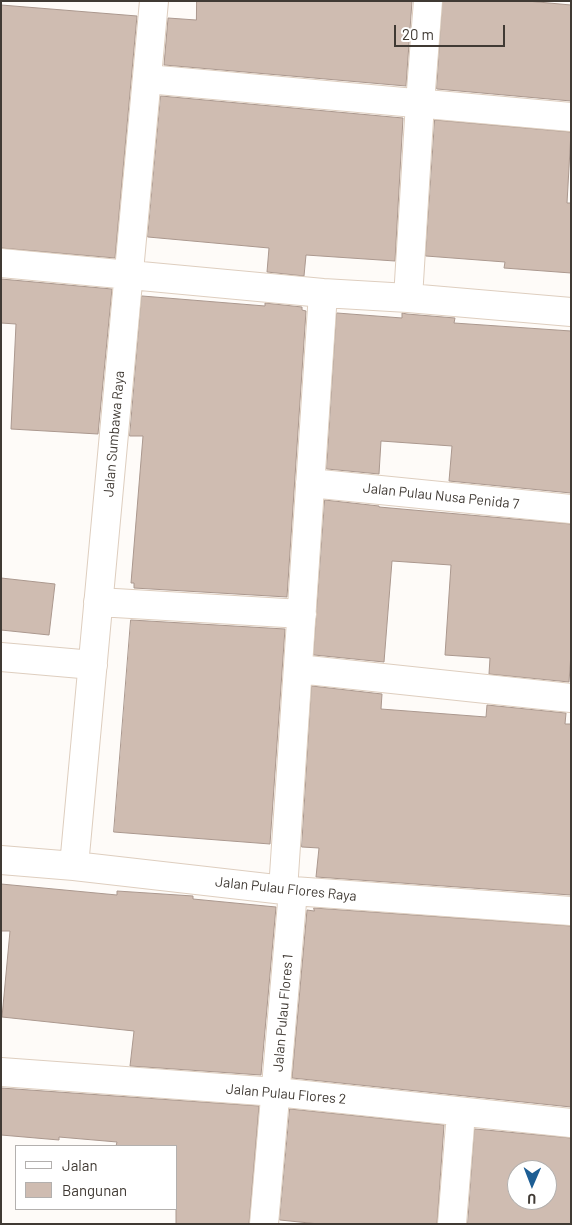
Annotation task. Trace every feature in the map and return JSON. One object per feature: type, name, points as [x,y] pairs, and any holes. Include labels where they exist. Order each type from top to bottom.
[{"type":"street","name":"Jalan Sumbawa Raya","points":[[74,866],[154,1]]},
{"type":"street","points":[[408,298],[428,1]]},
{"type":"street","points":[[147,79],[571,117]]},
{"type":"street","points":[[1,263],[324,293],[571,312]]},
{"type":"street","name":"Jalan Pulau Flores 1","points":[[264,1224],[276,1092],[288,891],[298,669],[324,293]]},
{"type":"street","name":"Jalan Pulau Nusa Penida 7","points":[[310,483],[571,509]]},
{"type":"street","points":[[98,602],[302,614]]},
{"type":"street","points":[[1,657],[93,665]]},
{"type":"street","points":[[298,669],[571,698]]},
{"type":"street","name":"Jalan Pulau Flores Raya","points":[[1,860],[74,866],[288,891],[571,911]]},
{"type":"street","name":"Jalan Pulau Flores 2","points":[[1,1072],[276,1092],[461,1113],[571,1123]]},
{"type":"street","points":[[452,1224],[461,1113]]},
{"type":"building","points":[[197,1],[412,1],[406,86],[164,65],[168,18],[196,20]]},
{"type":"building","points":[[443,1],[527,1],[571,5],[571,101],[437,89]]},
{"type":"building","points":[[1,5],[137,16],[115,258],[1,248]]},
{"type":"building","points":[[161,96],[403,118],[395,261],[306,255],[304,276],[267,272],[269,248],[148,237]]},
{"type":"building","points":[[435,120],[571,132],[567,203],[571,203],[571,273],[504,268],[505,262],[426,256]]},
{"type":"building","points":[[1,279],[112,289],[98,434],[11,429],[16,324],[1,323]]},
{"type":"building","points":[[142,296],[265,306],[265,303],[302,307],[302,310],[306,311],[287,597],[134,588],[134,583],[131,583],[143,436],[130,436]]},
{"type":"building","points":[[337,313],[402,318],[402,313],[455,318],[454,323],[571,331],[571,493],[449,481],[452,446],[381,441],[379,474],[327,469]]},
{"type":"building","points":[[325,500],[379,507],[571,524],[571,654],[569,682],[489,674],[490,658],[445,655],[451,565],[392,561],[384,662],[314,655]]},
{"type":"building","points":[[1,578],[55,584],[49,635],[1,630]]},
{"type":"building","points":[[131,620],[285,629],[270,844],[114,832]]},
{"type":"building","points":[[312,686],[382,694],[381,709],[486,717],[487,705],[566,713],[565,724],[571,724],[571,895],[316,877],[319,848],[302,847]]},
{"type":"building","points":[[1,884],[117,895],[117,891],[193,896],[193,899],[276,907],[261,1075],[130,1066],[134,1031],[2,1017],[10,931],[1,931]]},
{"type":"building","points":[[314,908],[571,926],[571,1107],[292,1078],[307,910],[314,911]]},
{"type":"building","points":[[1,1088],[259,1106],[249,1224],[176,1224],[176,1210],[178,1210],[178,1145],[116,1145],[117,1142],[1,1135]]},
{"type":"building","points":[[290,1109],[444,1125],[437,1224],[319,1224],[280,1220]]},
{"type":"building","points":[[475,1129],[571,1138],[571,1224],[468,1224]]}]
